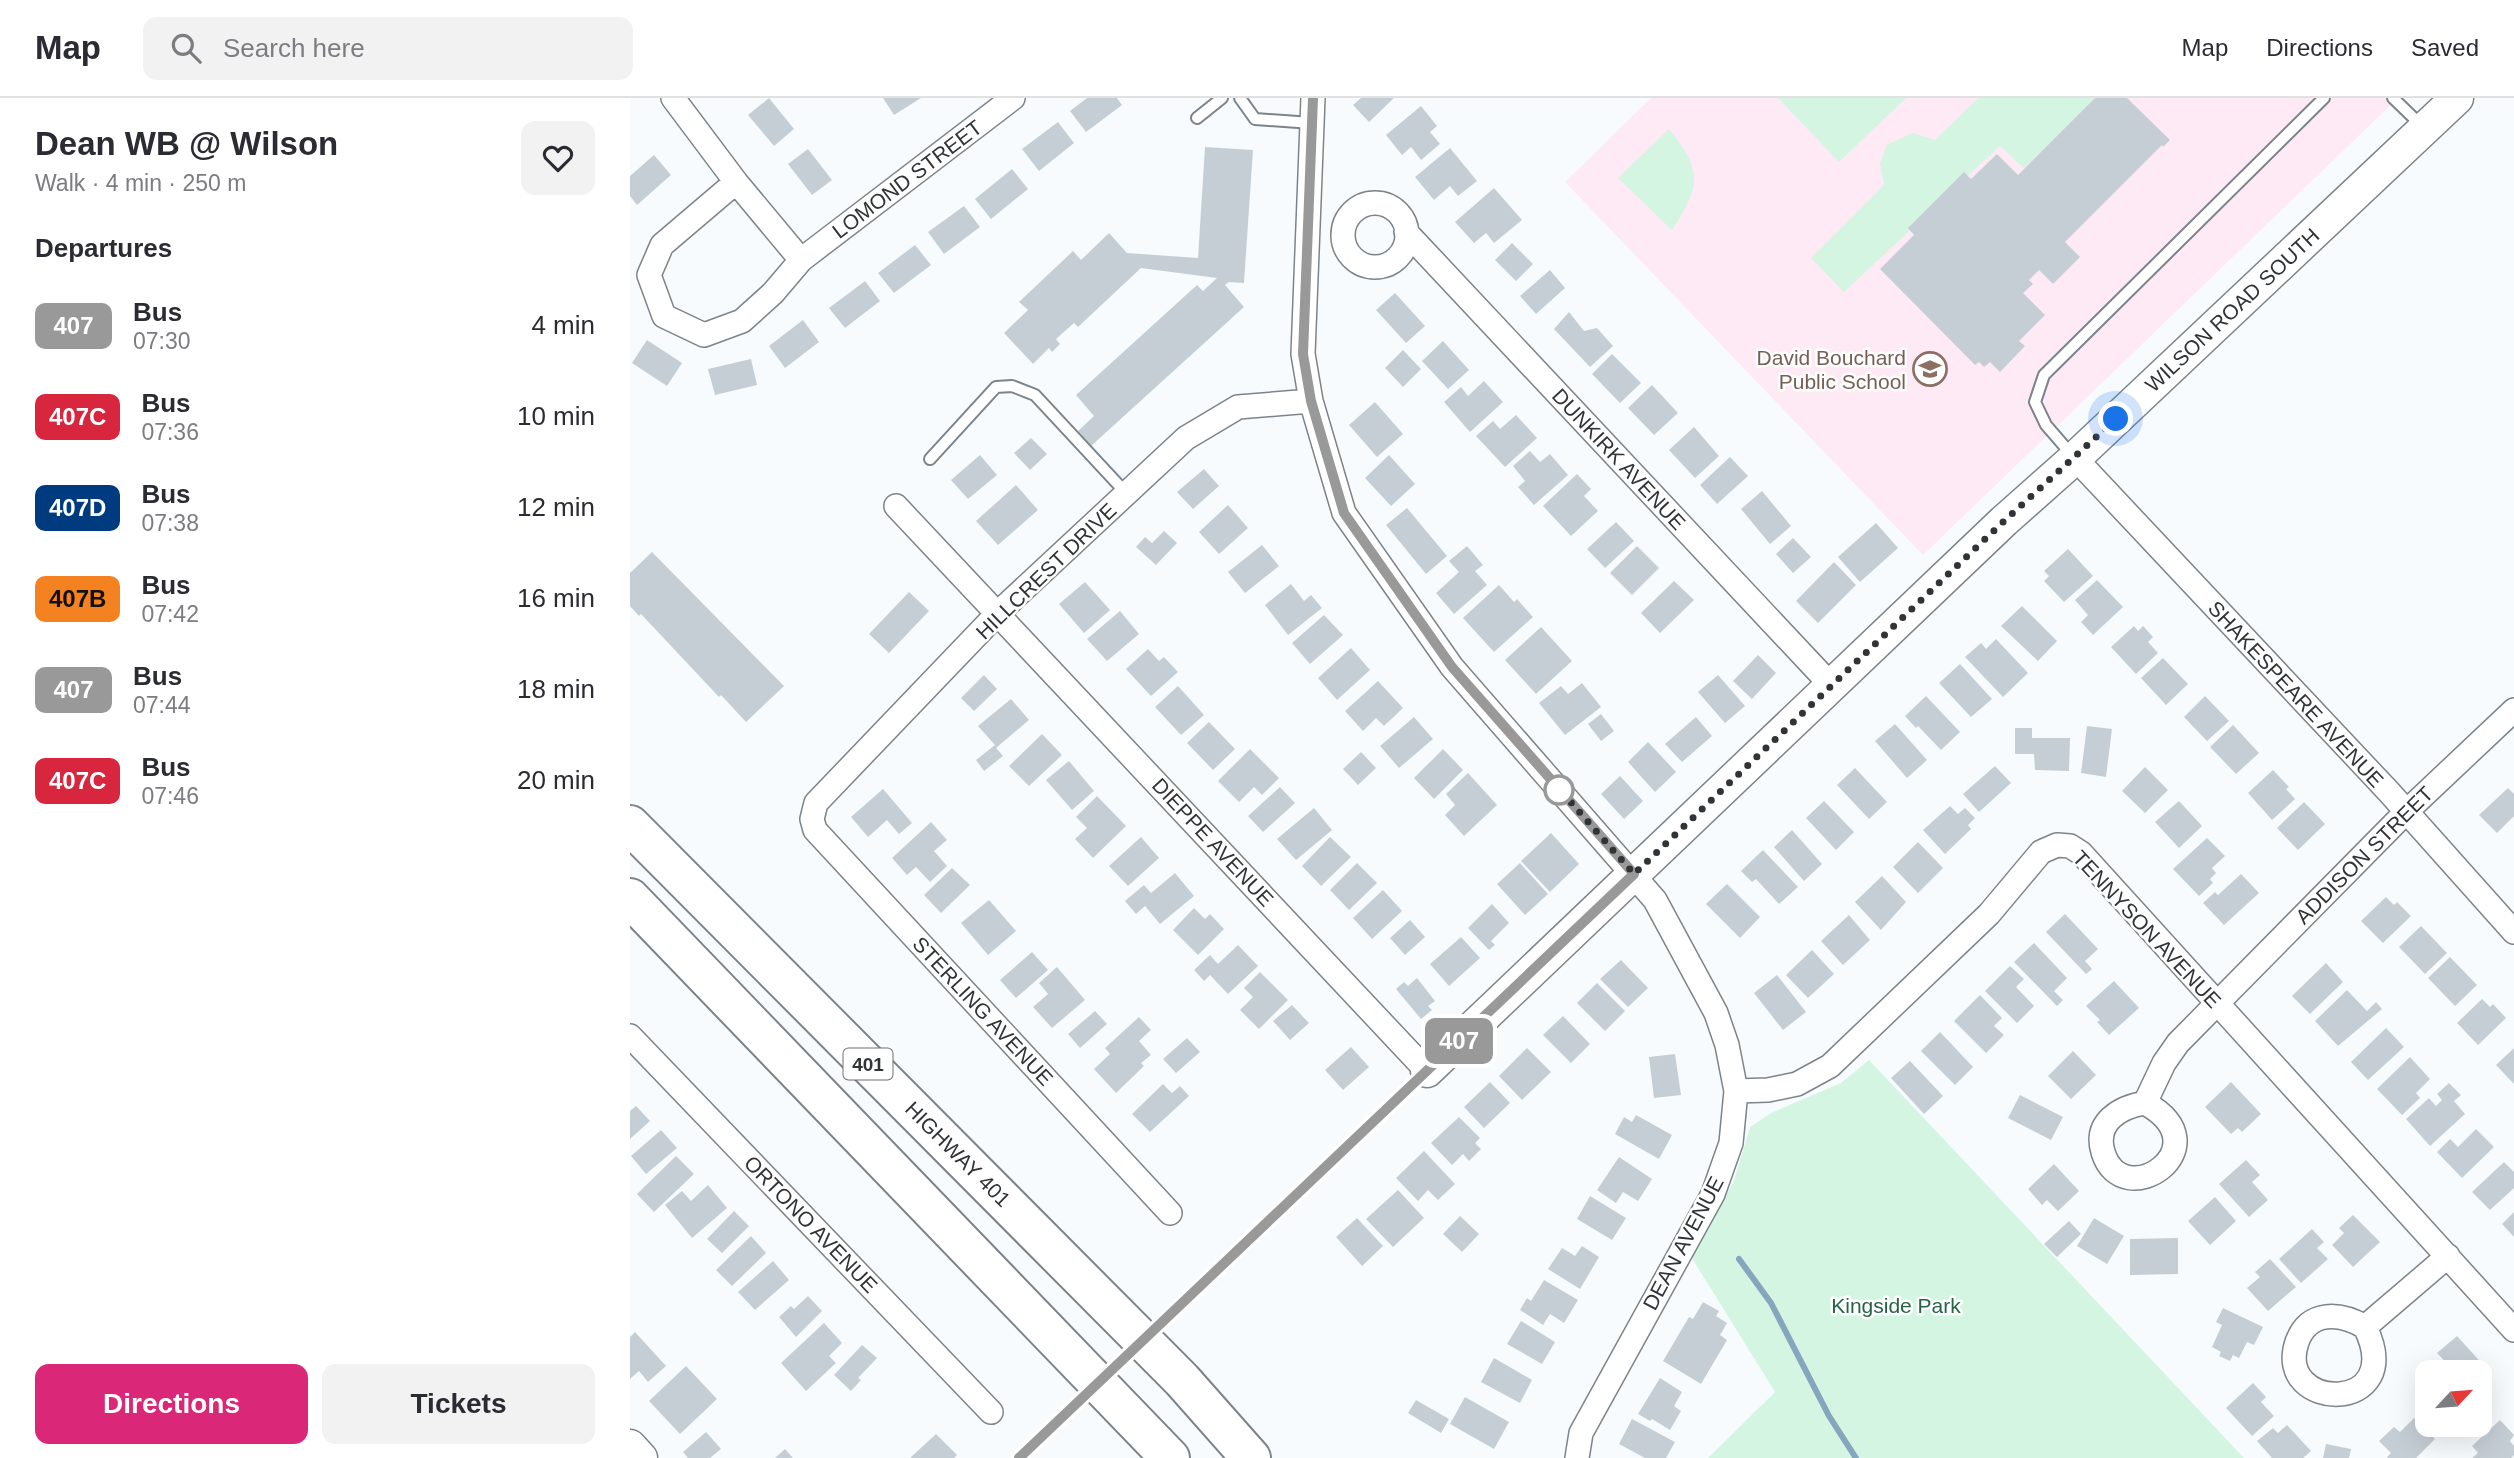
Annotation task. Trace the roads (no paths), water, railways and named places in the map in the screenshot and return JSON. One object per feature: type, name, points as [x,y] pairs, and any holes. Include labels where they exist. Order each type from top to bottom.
[{"type":"highway","name":"HIGHWAY 401","points":[[630,825],[1182,1380],[1251,1458]]},
{"type":"highway","name":"401","points":[[630,898],[1170,1458]]},
{"type":"main road","name":"WILSON ROAD SOUTH","points":[[1427,1071],[2004,521],[2075,458],[2457,98]]},
{"type":"main road","points":[[630,1446],[641,1458]]},
{"type":"street","points":[[673,98],[736,182],[801,260],[773,293],[742,321],[704,335],[664,316],[649,275],[662,244],[736,182]]},
{"type":"street","name":"LOMOND STREET","points":[[801,260],[1013,98]]},
{"type":"street","name":"DEAN AVENUE","points":[[1313,98],[1303,354],[1311,401],[1344,513],[1452,667],[1634,874],[1663,913],[1716,1013],[1727,1045],[1736,1091],[1731,1143],[1713,1194],[1581,1433],[1577,1458]]},
{"type":"street","name":"DUNKIRK AVENUE","points":[[1406,232],[1832,685]]},
{"type":"street","name":"HILLCREST DRIVE","points":[[816,803],[998,613],[1186,438],[1237,407],[1311,401]]},
{"type":"street","name":"SHAKESPEARE AVENUE","points":[[2075,458],[2406,812],[2514,932]]},
{"type":"street","name":"DIEPPE AVENUE","points":[[897,506],[1427,1071]]},
{"type":"street","name":"ADDISON STREET","points":[[2145,1103],[2164,1063],[2178,1042],[2406,812],[2514,710]]},
{"type":"street","name":"STERLING AVENUE","points":[[816,803],[812,819],[815,830],[1170,1213]]},
{"type":"street","name":"TENNYSON AVENUE","points":[[1736,1091],[1768,1090],[1797,1084],[1830,1066],[1989,914],[2041,852],[2057,845],[2070,846],[2081,853],[2514,1330]]},
{"type":"street","name":"ORTONO AVENUE","points":[[630,1036],[991,1412]]},
{"type":"street","points":[[2365,1327],[2448,1256]]},
{"type":"lane","points":[[1196,118],[1222,98]]},
{"type":"lane","points":[[1240,98],[1255,119],[1312,123]]},
{"type":"lane","points":[[2075,458],[2046,425],[2035,402],[2044,375],[2324,98]]},
{"type":"lane","points":[[2393,98],[2425,129]]},
{"type":"lane","points":[[930,459],[996,387],[1012,386],[1035,395],[1127,494]]},
{"type":"waterway","points":[[1739,1259],[1771,1303],[1829,1416],[1856,1458]]},
{"type":"place","name":"David Bouchard Public School","points":[[1930,369]]},
{"type":"park label","name":"Kingside Park","points":[[1896,1305]]}]
